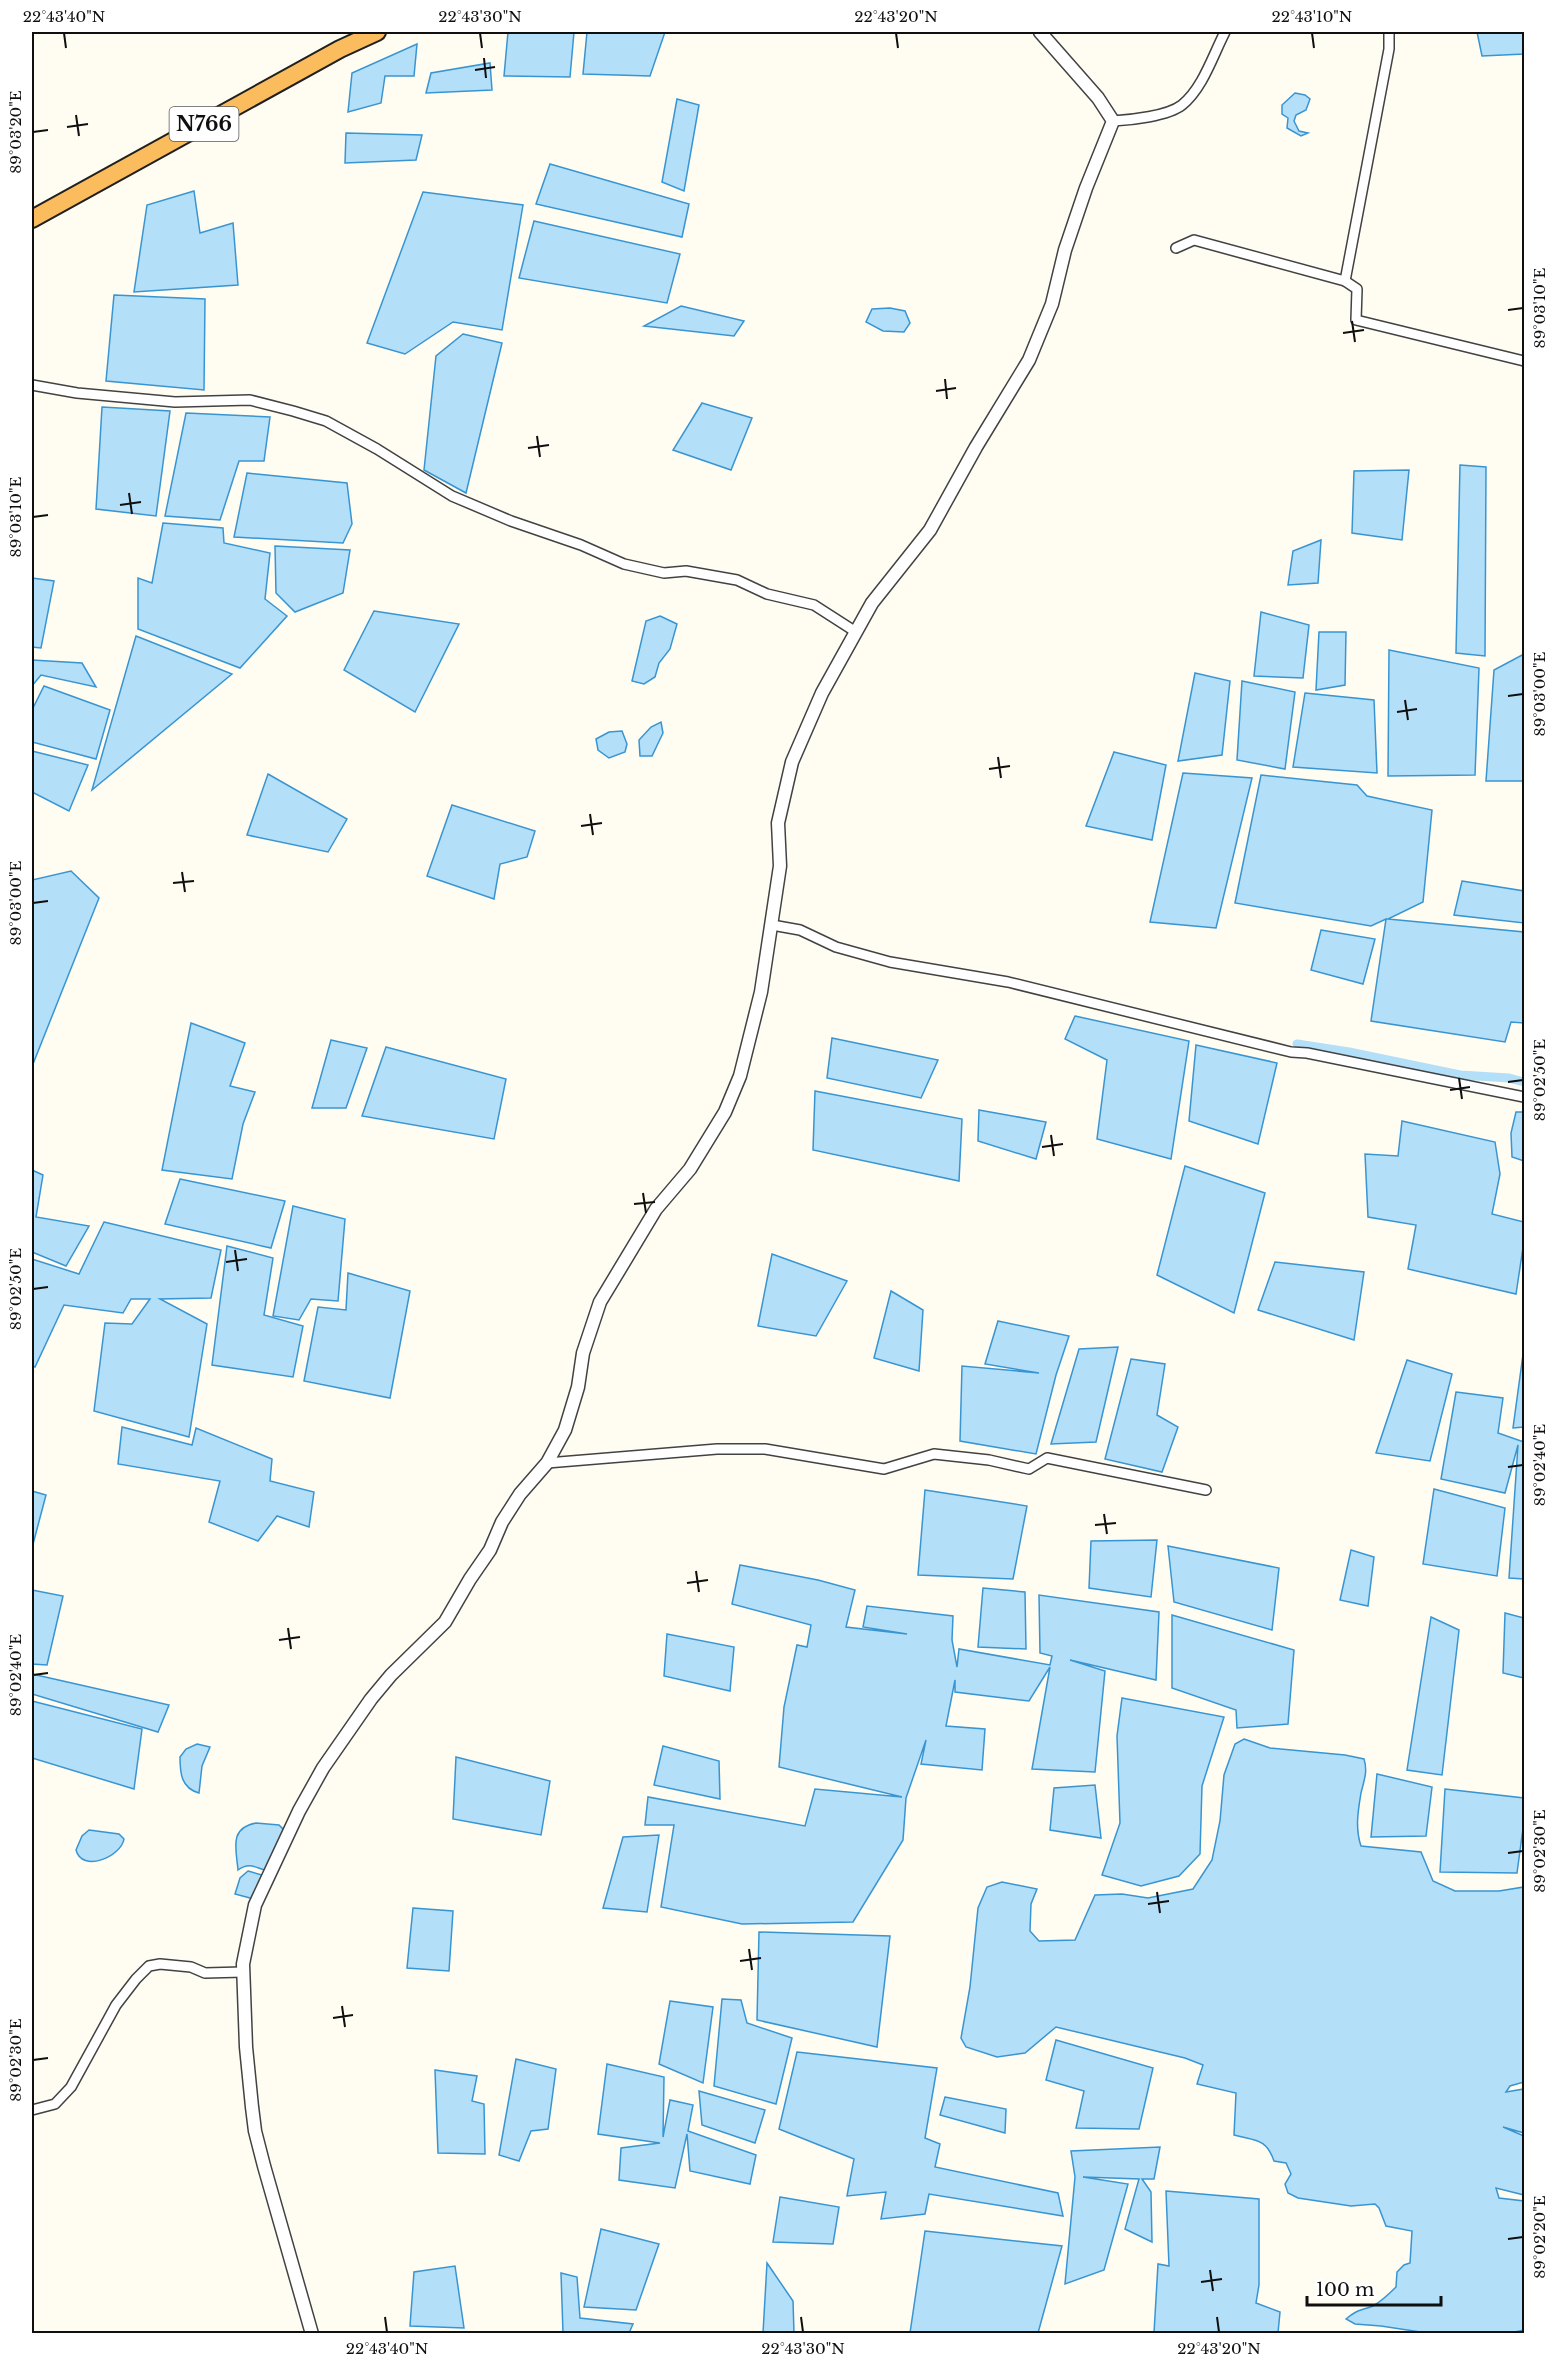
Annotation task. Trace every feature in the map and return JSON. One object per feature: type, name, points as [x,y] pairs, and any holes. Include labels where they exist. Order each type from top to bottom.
[{"type":"highway","name":"N766","points":[[32,219],[340,49],[377,32]]},
{"type":"street","points":[[1040,32],[1098,98],[1113,121]]},
{"type":"street","points":[[1113,121],[1158,114],[1181,106],[1196,87],[1225,32]]},
{"type":"street","points":[[1345,281],[1389,49],[1389,32]]},
{"type":"street","points":[[312,2334],[255,2131],[246,2047],[243,1972],[245,1947],[255,1905],[310,1789],[371,1699],[408,1656],[445,1622],[490,1550],[502,1522],[520,1494],[547,1464],[565,1430],[578,1387],[584,1353],[600,1302],[656,1209],[690,1169],[725,1113],[740,1076],[761,992],[780,866],[778,823],[792,762],[822,693],[872,603],[930,530],[976,447],[1029,360],[1052,304],[1069,240],[1113,121]]},
{"type":"street","points":[[1176,248],[1194,240],[1345,281],[1357,288],[1356,320],[1524,362]]},
{"type":"street","points":[[32,384],[77,393],[175,402],[250,400],[293,411],[326,421],[377,449],[452,496],[511,521],[581,545],[624,564],[664,573],[686,571],[738,580],[767,594],[814,605],[856,632]]},
{"type":"street","points":[[772,925],[800,930],[836,947],[890,962],[1008,982],[1291,1052],[1307,1053],[1524,1097]]},
{"type":"street","points":[[547,1464],[717,1449],[765,1449],[884,1469],[934,1454],[988,1460],[1029,1469],[1047,1458],[1206,1490]]},
{"type":"street","points":[[32,2110],[55,2104],[71,2087],[116,2005],[149,1966],[160,1964],[191,1967],[205,1973],[243,1972]]},
{"type":"water","points":[[508,32],[574,32],[570,77],[504,76]]},
{"type":"water","points":[[587,32],[665,32],[650,76],[583,74]]},
{"type":"water","points":[[1477,32],[1524,32],[1524,54],[1482,56]]},
{"type":"water","points":[[417,44],[414,76],[385,76],[381,103],[348,112],[352,73]]},
{"type":"water","points":[[490,63],[492,90],[426,93],[431,73]]},
{"type":"water","points":[[1295,93],[1305,95],[1310,99],[1306,110],[1296,115],[1294,121],[1299,131],[1308,133],[1301,136],[1287,128],[1288,118],[1282,114],[1282,105]]},
{"type":"water","points":[[677,99],[699,105],[684,191],[662,182]]},
{"type":"water","points":[[346,133],[422,135],[416,160],[345,163]]},
{"type":"water","points":[[550,164],[689,204],[682,237],[536,204]]},
{"type":"water","points":[[194,191],[200,233],[233,223],[238,285],[134,292],[147,205]]},
{"type":"water","points":[[423,192],[523,205],[502,330],[453,322],[405,354],[367,343]]},
{"type":"water","points":[[534,221],[680,254],[667,303],[519,278]]},
{"type":"water","points":[[114,295],[205,299],[204,390],[106,381]]},
{"type":"water","points":[[681,306],[744,321],[734,336],[644,326]]},
{"type":"water","points":[[890,308],[905,311],[910,323],[904,332],[883,331],[866,322],[872,309]]},
{"type":"water","points":[[463,334],[502,343],[466,493],[424,470],[436,356]]},
{"type":"water","points":[[702,403],[752,418],[731,470],[673,450]]},
{"type":"water","points":[[102,407],[170,411],[156,516],[96,509]]},
{"type":"water","points":[[186,413],[270,417],[264,461],[239,461],[220,520],[165,516]]},
{"type":"water","points":[[1460,465],[1486,467],[1485,656],[1456,653]]},
{"type":"water","points":[[1409,470],[1402,540],[1352,533],[1354,471]]},
{"type":"water","points":[[247,473],[347,483],[352,524],[343,543],[234,537]]},
{"type":"water","points":[[163,523],[223,528],[224,543],[270,553],[265,599],[287,616],[240,668],[138,629],[138,578],[152,583]]},
{"type":"water","points":[[1321,540],[1318,583],[1288,585],[1293,551]]},
{"type":"water","points":[[275,546],[350,550],[343,593],[295,612],[276,593]]},
{"type":"water","points":[[32,578],[54,581],[41,648],[32,647]]},
{"type":"water","points":[[374,611],[459,624],[415,712],[344,670]]},
{"type":"water","points":[[1261,612],[1309,625],[1303,678],[1254,676]]},
{"type":"water","points":[[660,616],[677,624],[670,649],[659,663],[655,677],[644,684],[632,681],[646,621]]},
{"type":"water","points":[[1319,632],[1346,632],[1345,685],[1316,690]]},
{"type":"water","points":[[136,636],[232,674],[92,790]]},
{"type":"water","points":[[1389,650],[1479,668],[1475,775],[1388,776]]},
{"type":"water","points":[[1524,654],[1524,781],[1486,781],[1494,670]]},
{"type":"water","points":[[32,660],[82,663],[96,687],[41,675],[32,686]]},
{"type":"water","points":[[1195,673],[1230,681],[1222,755],[1178,761]]},
{"type":"water","points":[[1242,681],[1295,692],[1285,769],[1237,760]]},
{"type":"water","points":[[44,686],[110,710],[96,759],[32,742],[32,710]]},
{"type":"water","points":[[1305,693],[1374,700],[1377,773],[1293,767]]},
{"type":"water","points":[[661,722],[663,733],[652,756],[640,756],[639,740],[651,727]]},
{"type":"water","points":[[622,731],[627,744],[625,752],[609,758],[598,750],[596,739],[609,732]]},
{"type":"water","points":[[32,751],[88,765],[69,811],[32,792]]},
{"type":"water","points":[[1114,752],[1166,765],[1152,840],[1086,826]]},
{"type":"water","points":[[1183,773],[1252,778],[1216,928],[1150,922]]},
{"type":"water","points":[[268,774],[347,819],[328,852],[247,835]]},
{"type":"water","points":[[1261,775],[1357,785],[1367,796],[1432,810],[1423,902],[1388,919],[1524,932],[1524,1023],[1511,1022],[1505,1042],[1371,1021],[1386,919],[1371,926],[1235,903]]},
{"type":"water","points":[[452,805],[535,831],[527,857],[500,864],[494,899],[427,876]]},
{"type":"water","points":[[71,871],[99,898],[33,1064],[32,880]]},
{"type":"water","points":[[1462,881],[1524,891],[1524,923],[1454,915]]},
{"type":"water","points":[[1321,930],[1375,939],[1363,984],[1311,970]]},
{"type":"water","points":[[1075,1016],[1189,1041],[1171,1159],[1097,1139],[1107,1060],[1065,1039]]},
{"type":"water","points":[[191,1023],[245,1043],[230,1086],[255,1092],[243,1124],[232,1179],[162,1170]]},
{"type":"water","points":[[832,1038],[938,1060],[921,1098],[827,1078]]},
{"type":"water","points":[[331,1040],[367,1048],[346,1108],[312,1108]]},
{"type":"water","points":[[1196,1045],[1277,1063],[1258,1144],[1189,1121]]},
{"type":"water","points":[[386,1047],[506,1079],[494,1139],[362,1116]]},
{"type":"water","points":[[815,1091],[962,1119],[959,1181],[813,1150]]},
{"type":"water","points":[[979,1110],[1046,1122],[1036,1159],[978,1141]]},
{"type":"water","points":[[1516,1112],[1524,1112],[1524,1161],[1512,1157],[1511,1133]]},
{"type":"water","points":[[1402,1121],[1495,1142],[1500,1174],[1492,1214],[1524,1222],[1524,1241],[1516,1294],[1408,1269],[1416,1225],[1368,1217],[1365,1154],[1398,1156]]},
{"type":"water","points":[[1185,1166],[1265,1193],[1234,1313],[1157,1275]]},
{"type":"water","points":[[32,1170],[43,1175],[36,1217],[89,1226],[66,1266],[32,1252]]},
{"type":"water","points":[[180,1179],[285,1201],[271,1248],[165,1224]]},
{"type":"water","points":[[293,1206],[345,1219],[338,1301],[311,1299],[299,1320],[273,1316]]},
{"type":"water","points":[[104,1222],[221,1250],[211,1298],[160,1299],[207,1324],[189,1437],[94,1411],[105,1323],[132,1324],[150,1299],[131,1299],[123,1313],[64,1305],[35,1367],[32,1366],[32,1259],[79,1274]]},
{"type":"water","points":[[227,1246],[273,1258],[264,1315],[303,1326],[293,1377],[212,1365]]},
{"type":"water","points":[[772,1254],[847,1281],[816,1336],[758,1326]]},
{"type":"water","points":[[1275,1262],[1364,1272],[1354,1340],[1258,1310]]},
{"type":"water","points":[[348,1273],[410,1291],[390,1398],[304,1381],[318,1307],[346,1310]]},
{"type":"water","points":[[891,1291],[923,1310],[919,1371],[874,1358]]},
{"type":"water","points":[[998,1321],[1069,1336],[1056,1375],[1036,1454],[960,1441],[962,1366],[1039,1373],[985,1364]]},
{"type":"water","points":[[1118,1347],[1096,1442],[1051,1444],[1079,1349]]},
{"type":"water","points":[[1524,1347],[1524,1427],[1513,1428]]},
{"type":"water","points":[[1131,1359],[1165,1364],[1157,1415],[1178,1427],[1162,1472],[1105,1459]]},
{"type":"water","points":[[1407,1360],[1452,1374],[1430,1461],[1376,1453]]},
{"type":"water","points":[[1456,1392],[1503,1398],[1498,1433],[1524,1442],[1524,1579],[1509,1578],[1518,1445],[1505,1493],[1441,1479]]},
{"type":"water","points":[[122,1427],[192,1445],[196,1428],[272,1459],[270,1481],[314,1492],[309,1527],[277,1516],[258,1541],[209,1522],[220,1481],[118,1464]]},
{"type":"water","points":[[1434,1489],[1505,1508],[1497,1576],[1423,1564]]},
{"type":"water","points":[[925,1490],[1027,1506],[1013,1579],[918,1575]]},
{"type":"water","points":[[32,1491],[46,1495],[32,1548]]},
{"type":"water","points":[[1157,1540],[1151,1597],[1089,1588],[1091,1541]]},
{"type":"water","points":[[1168,1546],[1279,1568],[1272,1630],[1174,1602]]},
{"type":"water","points":[[1351,1550],[1374,1557],[1368,1606],[1340,1600]]},
{"type":"water","points":[[740,1565],[818,1580],[855,1590],[846,1627],[907,1634],[863,1627],[867,1606],[953,1616],[952,1640],[957,1667],[959,1649],[1050,1665],[1052,1656],[1040,1653],[1039,1595],[1159,1612],[1156,1680],[1070,1660],[1105,1671],[1095,1772],[1032,1769],[1050,1667],[1029,1701],[955,1692],[955,1680],[946,1726],[985,1729],[982,1770],[921,1764],[926,1740],[906,1798],[903,1840],[853,1922],[742,1924],[661,1907],[674,1825],[645,1825],[648,1797],[805,1826],[815,1789],[902,1797],[779,1767],[784,1707],[797,1645],[807,1647],[811,1625],[732,1604]]},
{"type":"water","points":[[983,1588],[1025,1592],[1026,1649],[978,1647]]},
{"type":"water","points":[[32,1590],[63,1596],[47,1665],[32,1664]]},
{"type":"water","points":[[1505,1613],[1524,1618],[1524,1678],[1503,1673]]},
{"type":"water","points":[[1172,1615],[1294,1650],[1288,1724],[1237,1728],[1236,1710],[1172,1688]]},
{"type":"water","points":[[1431,1617],[1459,1630],[1442,1775],[1407,1770]]},
{"type":"water","points":[[667,1634],[734,1647],[730,1691],[664,1676]]},
{"type":"water","points":[[32,1674],[169,1705],[158,1732],[32,1694]]},
{"type":"water","points":[[1122,1698],[1224,1717],[1202,1786],[1200,1854],[1179,1876],[1141,1886],[1102,1875],[1120,1823],[1117,1736]]},
{"type":"water","points":[[32,1701],[142,1729],[134,1789],[32,1758]]},
{"type":"water","points":[[1244,1739],[1270,1748],[1364,1759],[1366,1772],[1358,1819],[1361,1846],[1421,1852],[1433,1881],[1455,1891],[1499,1891],[1524,1887],[1524,2082],[1510,2086],[1506,2092],[1524,2089],[1524,2133],[1503,2127],[1524,2136],[1524,2195],[1496,2188],[1499,2198],[1524,2201],[1524,2330],[1506,2334],[1427,2333],[1355,2324],[1346,2319],[1356,2312],[1373,2306],[1396,2287],[1397,2272],[1410,2263],[1412,2231],[1386,2226],[1375,2204],[1351,2206],[1298,2198],[1288,2193],[1285,2184],[1291,2174],[1286,2163],[1274,2161],[1264,2144],[1234,2135],[1236,2093],[1197,2084],[1203,2065],[1185,2058],[1056,2027],[1025,2053],[997,2057],[966,2047],[961,2038],[970,1987],[978,1908],[987,1887],[1002,1882],[1037,1889],[1031,1904],[1030,1931],[1039,1941],[1075,1940],[1095,1895],[1122,1894],[1148,1898],[1193,1889],[1212,1860],[1220,1821],[1224,1775],[1235,1744]]},
{"type":"water","points":[[197,1744],[210,1747],[202,1766],[199,1793],[185,1784],[180,1763],[180,1757],[186,1749]]},
{"type":"water","points":[[663,1746],[719,1761],[720,1799],[654,1785]]},
{"type":"water","points":[[456,1757],[550,1781],[541,1835],[453,1819]]},
{"type":"water","points":[[1377,1774],[1432,1787],[1426,1836],[1371,1837]]},
{"type":"water","points":[[1095,1785],[1101,1838],[1050,1830],[1054,1788]]},
{"type":"water","points":[[1445,1789],[1524,1798],[1524,1821],[1517,1873],[1440,1872]]},
{"type":"water","points":[[256,1823],[279,1825],[284,1830],[265,1870],[248,1866],[238,1870],[236,1840],[238,1834],[242,1829]]},
{"type":"water","points":[[89,1830],[119,1834],[124,1839],[116,1852],[101,1860],[86,1861],[76,1850],[82,1836]]},
{"type":"water","points":[[659,1835],[647,1912],[603,1908],[623,1837]]},
{"type":"water","points":[[248,1871],[262,1875],[254,1899],[235,1894],[240,1878]]},
{"type":"water","points":[[413,1908],[453,1911],[449,1971],[407,1968]]},
{"type":"water","points":[[759,1932],[890,1936],[877,2047],[757,2020]]},
{"type":"water","points":[[722,1999],[741,2000],[747,2023],[792,2038],[776,2104],[714,2086]]},
{"type":"water","points":[[670,2001],[713,2007],[703,2083],[659,2064]]},
{"type":"water","points":[[1056,2040],[1153,2068],[1139,2129],[1076,2128],[1084,2091],[1046,2080]]},
{"type":"water","points":[[797,2052],[937,2068],[925,2138],[940,2144],[935,2167],[1058,2193],[1063,2216],[929,2194],[925,2214],[881,2219],[886,2192],[847,2196],[854,2159],[779,2129]]},
{"type":"water","points":[[516,2059],[556,2069],[548,2129],[531,2131],[519,2161],[499,2155]]},
{"type":"water","points":[[607,2064],[664,2077],[663,2137],[670,2100],[693,2105],[688,2131],[756,2155],[750,2184],[690,2171],[687,2134],[675,2188],[619,2180],[621,2148],[660,2143],[598,2134]]},
{"type":"water","points":[[435,2070],[477,2076],[472,2101],[484,2104],[485,2154],[438,2153]]},
{"type":"water","points":[[699,2091],[765,2110],[755,2143],[702,2125]]},
{"type":"water","points":[[945,2097],[1006,2109],[1005,2133],[940,2115]]},
{"type":"water","points":[[1160,2147],[1154,2179],[1142,2179],[1151,2192],[1152,2242],[1125,2229],[1139,2179],[1083,2177],[1128,2184],[1104,2270],[1065,2284],[1075,2177],[1071,2151]]},
{"type":"water","points":[[1166,2191],[1259,2199],[1259,2285],[1256,2303],[1280,2312],[1278,2333],[1154,2333],[1158,2264],[1169,2266]]},
{"type":"water","points":[[780,2197],[839,2207],[833,2244],[773,2242]]},
{"type":"water","points":[[601,2229],[659,2244],[636,2310],[584,2307]]},
{"type":"water","points":[[925,2231],[1062,2246],[1038,2333],[910,2333]]},
{"type":"water","points":[[767,2263],[793,2301],[794,2333],[763,2333]]},
{"type":"water","points":[[455,2266],[464,2328],[410,2326],[414,2272]]},
{"type":"water","points":[[561,2273],[577,2277],[580,2318],[633,2324],[629,2333],[563,2333]]},
{"type":"waterway","points":[[1297,1044],[1349,1052],[1460,1075],[1509,1078],[1524,1082]]}]
